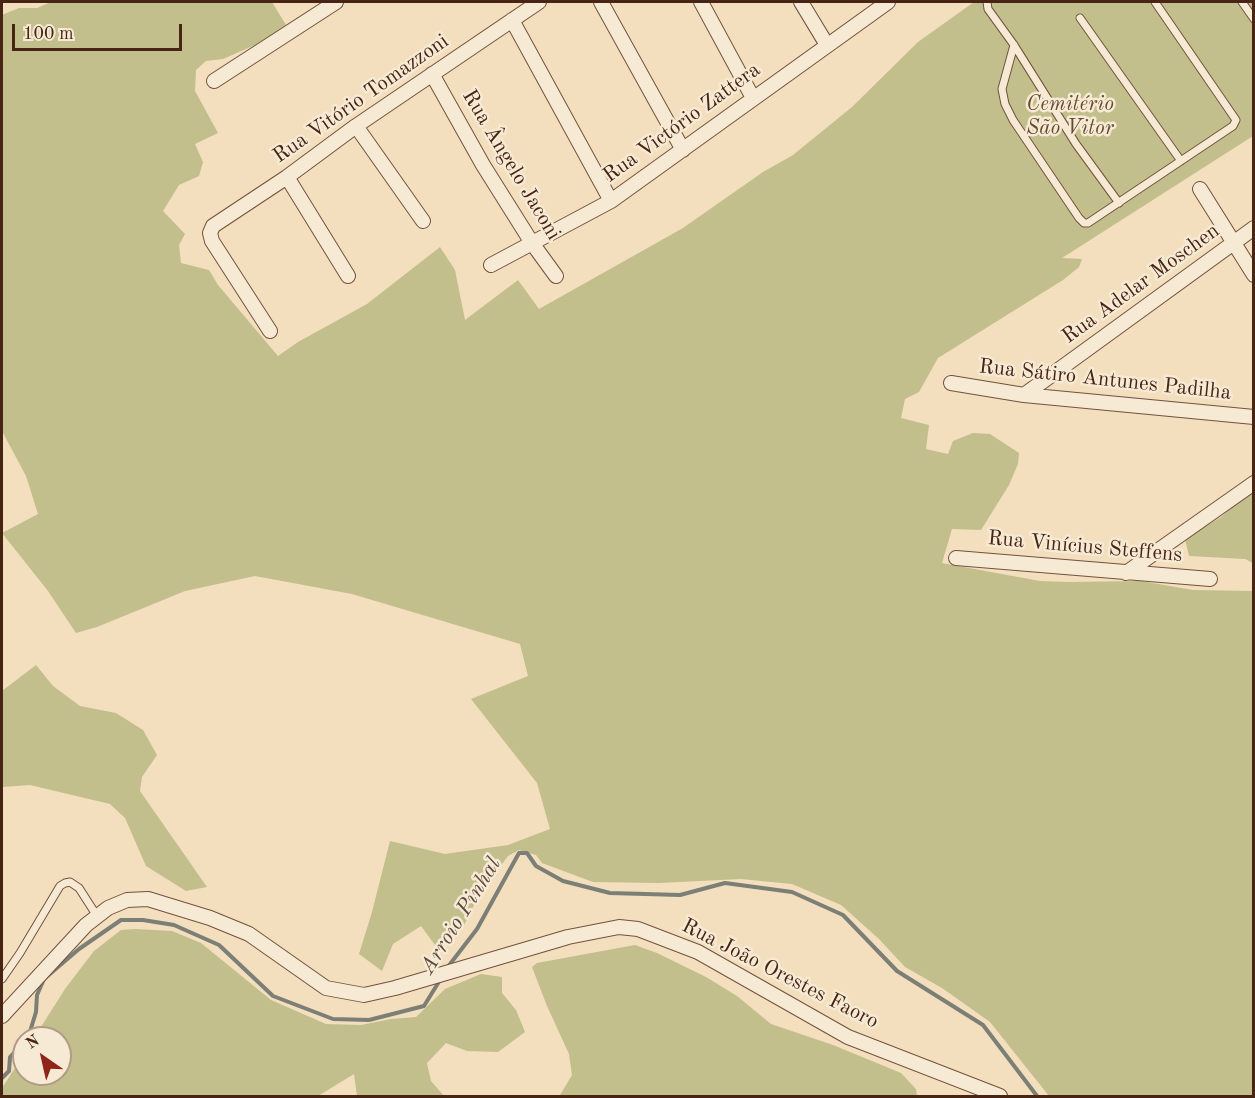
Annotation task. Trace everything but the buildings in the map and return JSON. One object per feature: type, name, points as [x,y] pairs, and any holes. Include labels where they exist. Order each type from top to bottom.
[{"type":"street","points":[[214,81],[336,2]]},
{"type":"street","name":"Rua Vitório Tomazzoni","points":[[270,331],[212,241],[210,233],[213,226],[540,2]]},
{"type":"street","points":[[601,2],[683,150]]},
{"type":"street","points":[[701,2],[753,98]]},
{"type":"street","points":[[801,2],[827,45]]},
{"type":"street","name":"Rua Victório Zattera","points":[[491,265],[611,201],[888,2]]},
{"type":"street","points":[[512,21],[611,201]]},
{"type":"street","name":"Rua Ângelo Jaconi","points":[[432,74],[483,165],[532,243],[556,276]]},
{"type":"street","points":[[356,126],[423,221]]},
{"type":"street","points":[[287,177],[348,276]]},
{"type":"street","points":[[1200,189],[1254,275]]},
{"type":"street","name":"Rua Adelar Moschen","points":[[1024,394],[1254,228]]},
{"type":"street","name":"Rua Sátiro Antunes Padilha","points":[[951,383],[1024,394],[1254,417]]},
{"type":"street","points":[[1126,573],[1254,483]]},
{"type":"street","name":"Rua Vinícius Steffens","points":[[956,558],[1210,579]]},
{"type":"street","name":"Rua João Orestes Faoro","points":[[2,1016],[86,925],[108,908],[127,900],[148,898],[210,918],[249,934],[326,987],[364,995],[568,937],[619,927],[638,929],[698,952],[848,1036],[1000,1096]]},
{"type":"lane","points":[[987,2],[988,9],[1014,45],[1070,135],[1119,203]]},
{"type":"lane","points":[[1014,45],[1002,89],[1005,104],[1013,120],[1084,223],[1088,223],[1233,126],[1236,120],[1155,2]]},
{"type":"lane","points":[[1242,2],[1254,19]]},
{"type":"lane","points":[[1080,18],[1181,161]]},
{"type":"lane","points":[[2,979],[60,886],[65,882],[70,882],[79,888],[97,916]]},
{"type":"green space","name":"Cemitério São Vitor","points":[[51,2],[272,2],[286,25],[255,45],[223,59],[206,61],[196,70],[195,91],[218,133],[195,144],[203,162],[199,176],[179,185],[163,211],[185,234],[179,245],[181,263],[209,270],[218,285],[278,356],[298,342],[367,304],[440,247],[455,270],[465,320],[518,280],[539,309],[683,228],[763,172],[793,155],[852,107],[918,42],[974,2],[1253,2],[1253,136],[1062,258],[1082,259],[1079,267],[1063,280],[938,358],[919,392],[905,399],[901,418],[929,425],[926,449],[948,454],[953,441],[973,433],[990,434],[1019,453],[1018,464],[1009,485],[981,530],[952,529],[942,563],[1040,581],[1141,581],[1193,590],[1253,591],[1253,1096],[1049,1096],[990,1022],[942,988],[905,967],[879,939],[841,905],[792,884],[741,879],[659,883],[593,882],[542,863],[536,855],[519,850],[508,856],[479,895],[462,929],[438,949],[421,926],[393,944],[382,971],[359,954],[390,841],[445,854],[508,845],[550,829],[537,783],[471,699],[528,676],[520,644],[352,594],[255,576],[185,591],[97,627],[76,633],[48,591],[2,533],[38,514],[26,476],[2,431],[2,15],[19,8],[37,8]]},
{"type":"green space","points":[[1253,489],[1253,563],[1245,559],[1189,556],[1185,539],[1221,517]]},
{"type":"green space","points":[[36,665],[53,686],[80,706],[116,713],[143,730],[157,755],[142,777],[140,791],[207,887],[186,891],[146,866],[125,818],[110,804],[30,785],[2,787],[2,691]]},
{"type":"green space","points":[[121,930],[172,931],[201,943],[271,1000],[326,1024],[361,1025],[416,1017],[445,989],[481,974],[502,977],[502,993],[516,1010],[525,1032],[498,1052],[467,1051],[446,1043],[427,1063],[431,1081],[444,1096],[357,1096],[354,1074],[318,1096],[2,1096],[2,1087],[12,1073],[12,1086],[72,1086],[72,1026],[42,1026],[65,989],[94,951]]},
{"type":"green space","points":[[635,945],[706,977],[737,996],[771,1024],[833,1045],[901,1073],[916,1089],[917,1096],[556,1096],[560,1095],[572,1075],[569,1054],[532,967],[537,963]]},
{"type":"waterway","name":"Arroio Pinhal","points":[[447,968],[477,929],[519,853],[527,853],[536,866],[563,881],[610,893],[680,895],[725,883],[792,892],[843,915],[897,971],[983,1025],[1037,1096]]},
{"type":"waterway","name":"Arroio Pinhal","points":[[32,1026],[36,1012],[37,995],[44,979],[79,949],[121,920],[143,920],[174,925],[219,945],[273,996],[333,1019],[369,1020],[424,1006],[440,980]]},
{"type":"waterway","name":"Arroio Pinhal","points":[[2,1078],[9,1071],[12,1055]]}]
